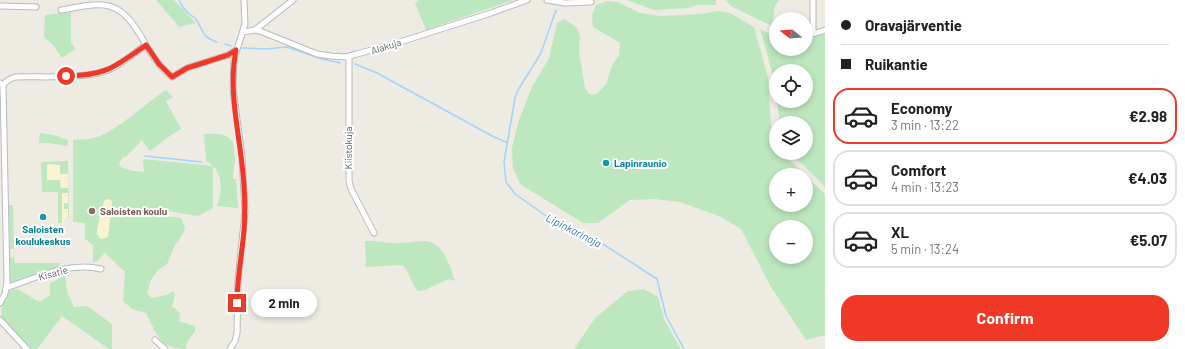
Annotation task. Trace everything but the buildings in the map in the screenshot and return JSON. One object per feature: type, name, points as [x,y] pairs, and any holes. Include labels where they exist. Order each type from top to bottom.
[{"type":"street","points":[[230,349],[235,341],[237,333],[237,288],[245,212],[243,164],[233,95],[234,59],[243,32],[245,17],[244,0]]},
{"type":"street","points":[[243,32],[255,30],[293,0]]},
{"type":"street","name":"Alakuja","points":[[255,30],[318,54],[349,56],[397,43],[527,0]]},
{"type":"street","points":[[547,0],[565,3],[591,2]]},
{"type":"street","points":[[814,0],[813,34],[825,30]]},
{"type":"street","points":[[60,10],[98,4],[115,8],[124,13],[159,64],[172,77],[187,68],[228,55],[236,50]]},
{"type":"street","points":[[0,6],[36,7]]},
{"type":"street","points":[[0,303],[6,288],[2,84],[15,77],[87,76],[109,70],[146,45]]},
{"type":"street","name":"Kiistokuja","points":[[349,56],[349,181],[351,188],[374,233]]},
{"type":"street","name":"Kisatie","points":[[6,288],[64,269],[92,267],[101,269]]},
{"type":"street","points":[[0,320],[26,349]]},
{"type":"street","points":[[155,340],[165,349]]},
{"type":"green space","points":[[156,0],[174,0],[196,23],[179,27]]},
{"type":"green space","points":[[419,0],[513,0],[426,30],[415,3]]},
{"type":"green space","points":[[627,0],[716,0],[716,5],[698,5],[688,8],[654,10]]},
{"type":"green space","points":[[726,0],[779,0],[775,6],[774,12],[769,12],[769,25],[731,6]]},
{"type":"green space","points":[[608,1],[618,2],[640,13],[660,16],[702,14],[717,11],[730,13],[754,27],[768,78],[770,116],[769,116],[769,160],[790,160],[798,168],[769,168],[769,212],[813,212],[813,183],[825,194],[825,335],[806,340],[771,287],[741,229],[721,217],[680,202],[654,199],[630,200],[598,223],[583,223],[520,184],[513,168],[512,148],[518,123],[531,89],[549,58],[557,23],[564,19],[576,27],[580,35],[579,52],[585,88],[590,95],[597,94],[606,84],[612,66],[619,55],[620,43],[593,27],[592,15],[596,5]]},
{"type":"green space","points":[[71,12],[71,42],[75,49],[62,58],[52,44],[44,37],[45,15]]},
{"type":"green space","points":[[760,29],[769,34],[769,56],[813,56],[813,37],[825,33],[825,187],[813,175],[813,168],[806,168],[798,160],[813,160],[813,116],[779,116],[778,108],[813,108],[813,64],[770,64]]},
{"type":"green space","points":[[166,90],[173,97],[166,101],[181,129],[150,151],[142,140],[125,158],[124,156],[119,163],[121,167],[133,171],[144,172],[143,159],[213,166],[213,208],[198,216],[154,209],[159,215],[181,218],[185,229],[175,245],[167,264],[158,270],[151,280],[147,293],[151,298],[166,295],[173,291],[175,295],[172,307],[180,314],[179,321],[195,326],[195,331],[187,342],[186,349],[177,348],[164,343],[156,334],[146,313],[132,309],[123,301],[125,272],[105,253],[96,262],[93,262],[93,245],[85,239],[85,223],[73,222],[73,140],[91,139],[103,135],[122,123]],"holes":[[[111,200],[108,237],[101,239],[97,234],[100,213],[104,204]]]},
{"type":"green space","points":[[40,133],[53,135],[68,140],[67,146],[39,143]]},
{"type":"green space","points":[[204,134],[223,135],[233,142],[235,160],[233,179],[236,179],[238,208],[217,206],[221,187],[220,180],[216,169],[206,161]]},
{"type":"green space","points":[[68,161],[69,218],[64,218],[64,223],[58,223],[58,192],[42,192],[41,162]]},
{"type":"green space","points":[[10,205],[13,205],[14,249],[10,249]]},
{"type":"green space","points":[[365,241],[400,243],[425,241],[432,242],[442,250],[455,281],[448,279],[425,290],[418,291],[402,265],[366,267]]},
{"type":"green space","points":[[14,257],[15,263],[61,263],[57,268],[16,282],[10,282],[9,258]]},
{"type":"green space","points":[[65,272],[67,292],[74,307],[87,306],[112,324],[112,349],[109,349],[62,316],[37,349],[30,349],[2,319],[3,304],[10,291],[17,289],[34,300],[41,301],[50,295],[50,283],[57,280],[61,273]]},
{"type":"green space","points":[[644,289],[658,297],[664,319],[681,349],[574,349],[595,318],[628,291]]},
{"type":"sand","points":[[47,164],[60,165],[60,174],[68,174],[68,188],[61,188],[60,180],[47,180]]},
{"type":"sand","points":[[62,193],[68,193],[68,203],[64,203],[64,209],[68,209],[68,218],[64,218],[64,223],[62,223]]},
{"type":"sand","points":[[106,199],[111,200],[112,203],[108,237],[101,239],[97,234],[97,230],[104,201]]},
{"type":"waterway","points":[[179,0],[185,10],[196,19],[205,36],[217,42]]},
{"type":"waterway","name":"Lipinkarinoja","points":[[556,10],[541,53],[518,90],[515,98],[504,162],[506,182],[515,194],[555,222],[592,237],[657,279],[666,316],[684,349]]},
{"type":"waterway","points":[[225,44],[231,46]]},
{"type":"waterway","points":[[242,48],[265,49],[287,47],[322,59],[340,63]]},
{"type":"waterway","points":[[355,64],[377,73],[494,137],[506,142]]},
{"type":"waterway","points":[[145,156],[202,162]]},
{"type":"place","name":"Lapinraunio","points":[[606,163]]},
{"type":"place","name":"Saloisten koulu","points":[[92,211]]},
{"type":"place","name":"Saloisten koulukeskus","points":[[43,217]]},
{"type":"route","points":[[66,76],[87,76],[109,70],[146,45],[155,60],[172,77],[187,68],[228,55],[236,50],[234,59],[233,95],[242,157],[245,212],[237,288],[237,303]]}]
